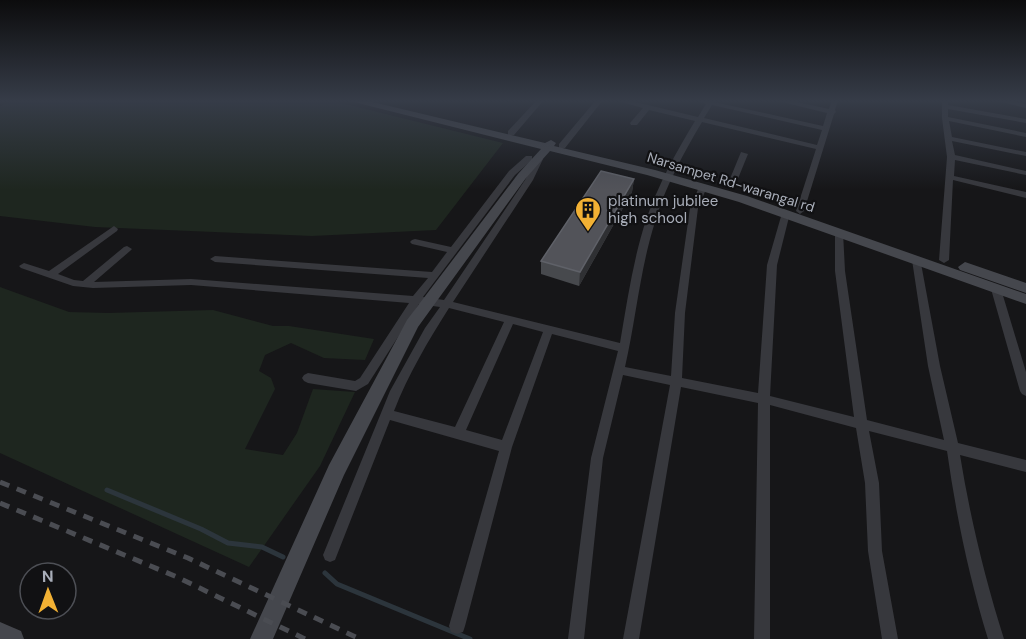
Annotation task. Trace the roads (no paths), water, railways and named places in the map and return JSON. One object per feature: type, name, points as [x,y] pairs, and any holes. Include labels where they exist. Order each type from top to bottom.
[{"type":"main road","name":"Narsampet Rd-warangal rd","points":[[482,130],[731,186],[1026,288]]},
{"type":"main road","name":"Narsampet Rd-warangal rd","points":[[500,130],[548,145]]},
{"type":"main road","points":[[261,639],[336,471],[412,324],[534,158],[548,145]]},
{"type":"main road","name":"Narsampet Rd-warangal rd","points":[[671,174],[1026,299]]},
{"type":"main road","points":[[0,633],[13,639]]},
{"type":"street","points":[[548,145],[566,130]]},
{"type":"street","points":[[576,639],[597,458],[624,348],[637,276],[649,230],[671,174],[696,130]]},
{"type":"street","points":[[743,130],[820,148]]},
{"type":"street","points":[[800,211],[827,130]]},
{"type":"street","points":[[944,260],[951,157],[947,130]]},
{"type":"street","points":[[1001,130],[1026,135]]},
{"type":"street","points":[[948,138],[1026,154]]},
{"type":"street","points":[[731,186],[744,154]]},
{"type":"street","points":[[951,157],[1026,173]]},
{"type":"street","points":[[308,378],[360,385],[416,300],[512,173],[534,158]]},
{"type":"street","points":[[330,555],[386,414],[423,341],[529,180],[534,158]]},
{"type":"street","points":[[948,177],[1026,195]]},
{"type":"street","points":[[631,639],[676,382],[680,313],[694,208],[703,187]]},
{"type":"street","points":[[762,639],[764,399],[772,265],[786,213]]},
{"type":"street","points":[[50,275],[114,230]]},
{"type":"street","points":[[839,232],[840,271],[872,483],[875,551],[890,639]]},
{"type":"street","points":[[415,242],[453,250]]},
{"type":"street","points":[[85,284],[126,249]]},
{"type":"street","points":[[215,259],[435,275]]},
{"type":"street","points":[[917,260],[934,366],[980,588],[996,639]]},
{"type":"street","points":[[24,266],[85,284],[113,286],[191,282],[446,304],[624,348]]},
{"type":"street","points":[[996,289],[1026,391]]},
{"type":"street","points":[[458,434],[510,320]]},
{"type":"street","points":[[457,626],[506,447],[549,328]]},
{"type":"street","points":[[619,370],[764,399],[952,445],[1026,466]]},
{"type":"street","points":[[386,414],[506,447]]},
{"type":"waterway","points":[[107,490],[201,529],[228,543],[262,547],[283,557]]},
{"type":"waterway","points":[[325,573],[337,584],[470,639]]},
{"type":"railway","points":[[0,482],[188,558],[360,639]]},
{"type":"railway","points":[[0,503],[177,577],[305,639]]},
{"type":"place","name":"platinum jubilee high school","points":[[588,233]]}]
